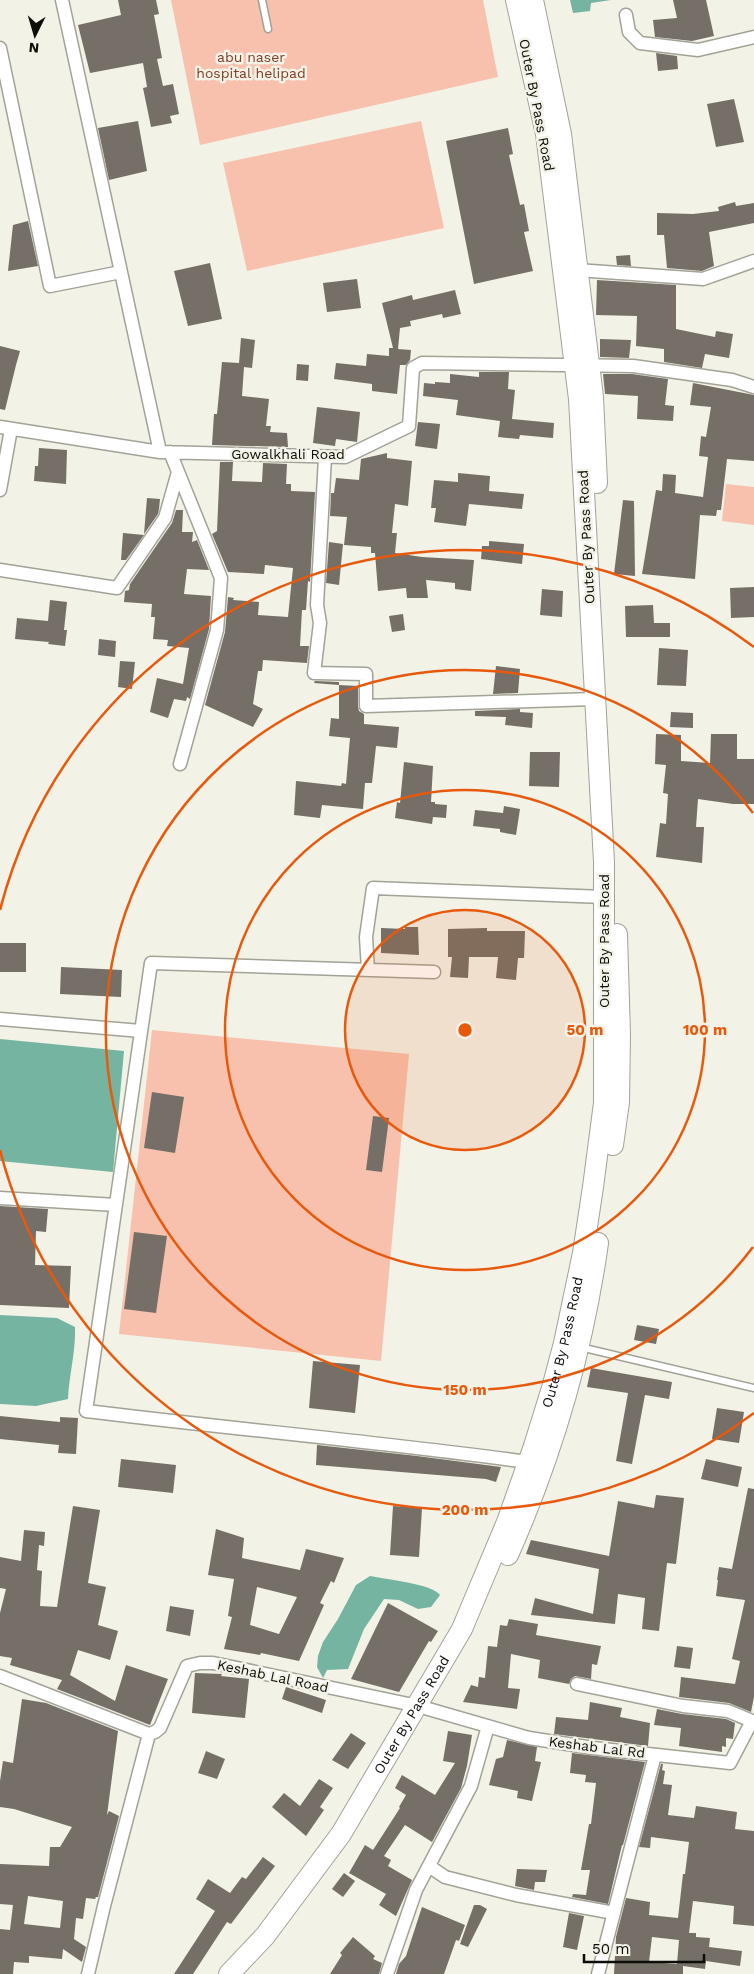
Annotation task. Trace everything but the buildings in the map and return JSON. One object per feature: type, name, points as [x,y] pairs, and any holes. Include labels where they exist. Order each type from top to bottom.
[{"type":"main road","name":"Outer By Pass Road","points":[[229,1974],[265,1936],[341,1834],[474,1634],[523,1521],[568,1390],[597,1254],[619,1102],[620,1035],[614,834],[593,397],[581,365],[546,134],[516,0]]},
{"type":"main road","name":"Outer By Pass Road","points":[[243,1974],[272,1942],[350,1839],[424,1708],[462,1629],[508,1522],[547,1405],[564,1342],[583,1253],[593,1187],[604,1103],[604,862],[579,399],[581,365],[578,270],[561,134],[533,0]]},
{"type":"street","points":[[62,0],[121,272],[165,452],[178,472],[221,578],[217,630],[180,764]]},
{"type":"street","points":[[626,15],[629,32],[640,43],[698,50],[754,38]]},
{"type":"street","points":[[0,48],[4,88],[50,286],[121,272]]},
{"type":"street","points":[[578,270],[703,278],[754,261]]},
{"type":"street","name":"Gowalkhali Road","points":[[6,428],[165,452],[345,457],[409,426],[413,368],[422,363],[581,365],[642,368],[732,380],[754,387]]},
{"type":"street","points":[[0,490],[6,428]]},
{"type":"street","points":[[325,457],[317,605],[320,623],[314,673],[366,674],[366,706],[594,699]]},
{"type":"street","points":[[0,570],[117,588],[165,518],[178,472]]},
{"type":"street","points":[[368,970],[366,937],[373,888],[604,897]]},
{"type":"street","points":[[434,972],[151,963],[86,1410],[214,1427],[455,1452],[528,1462]]},
{"type":"street","points":[[0,1019],[141,1031]]},
{"type":"street","points":[[0,1198],[116,1205]]},
{"type":"street","name":"Keshab Lal Road","points":[[149,1734],[156,1732],[160,1728],[187,1666],[200,1663],[213,1663],[424,1708]]},
{"type":"street","points":[[0,1676],[149,1734],[88,1974]]},
{"type":"street","points":[[577,1684],[683,1706],[728,1711],[753,1721]]},
{"type":"street","name":"Keshab Lal Rd","points":[[424,1708],[529,1738],[593,1748],[730,1763],[753,1721]]},
{"type":"street","points":[[387,1974],[416,1890],[471,1786],[488,1726]]},
{"type":"street","points":[[598,1974],[655,1755]]},
{"type":"street","points":[[429,1866],[445,1877],[516,1895],[614,1913]]},
{"type":"lane","points":[[262,0],[268,29]]},
{"type":"lane","points":[[578,1346],[754,1388]]},
{"type":"green space","name":"abu naser hospital helipad","points":[[171,0],[483,0],[498,77],[200,145]]},
{"type":"green space","points":[[421,121],[444,228],[247,271],[223,163]]},
{"type":"green space","points":[[726,484],[754,487],[754,525],[722,521]]},
{"type":"green space","points":[[152,1030],[409,1054],[381,1361],[119,1334]]},
{"type":"water","points":[[570,0],[611,0],[591,3],[590,11],[573,13]]},
{"type":"water","points":[[0,1039],[124,1051],[113,1172],[0,1161]]},
{"type":"water","points":[[0,1315],[57,1318],[75,1327],[68,1399],[36,1406],[0,1404]]},
{"type":"water","points":[[370,1576],[418,1585],[436,1591],[440,1595],[431,1607],[418,1609],[399,1600],[384,1599],[364,1629],[348,1669],[327,1670],[323,1678],[317,1667],[318,1656],[323,1642],[356,1585]]}]
